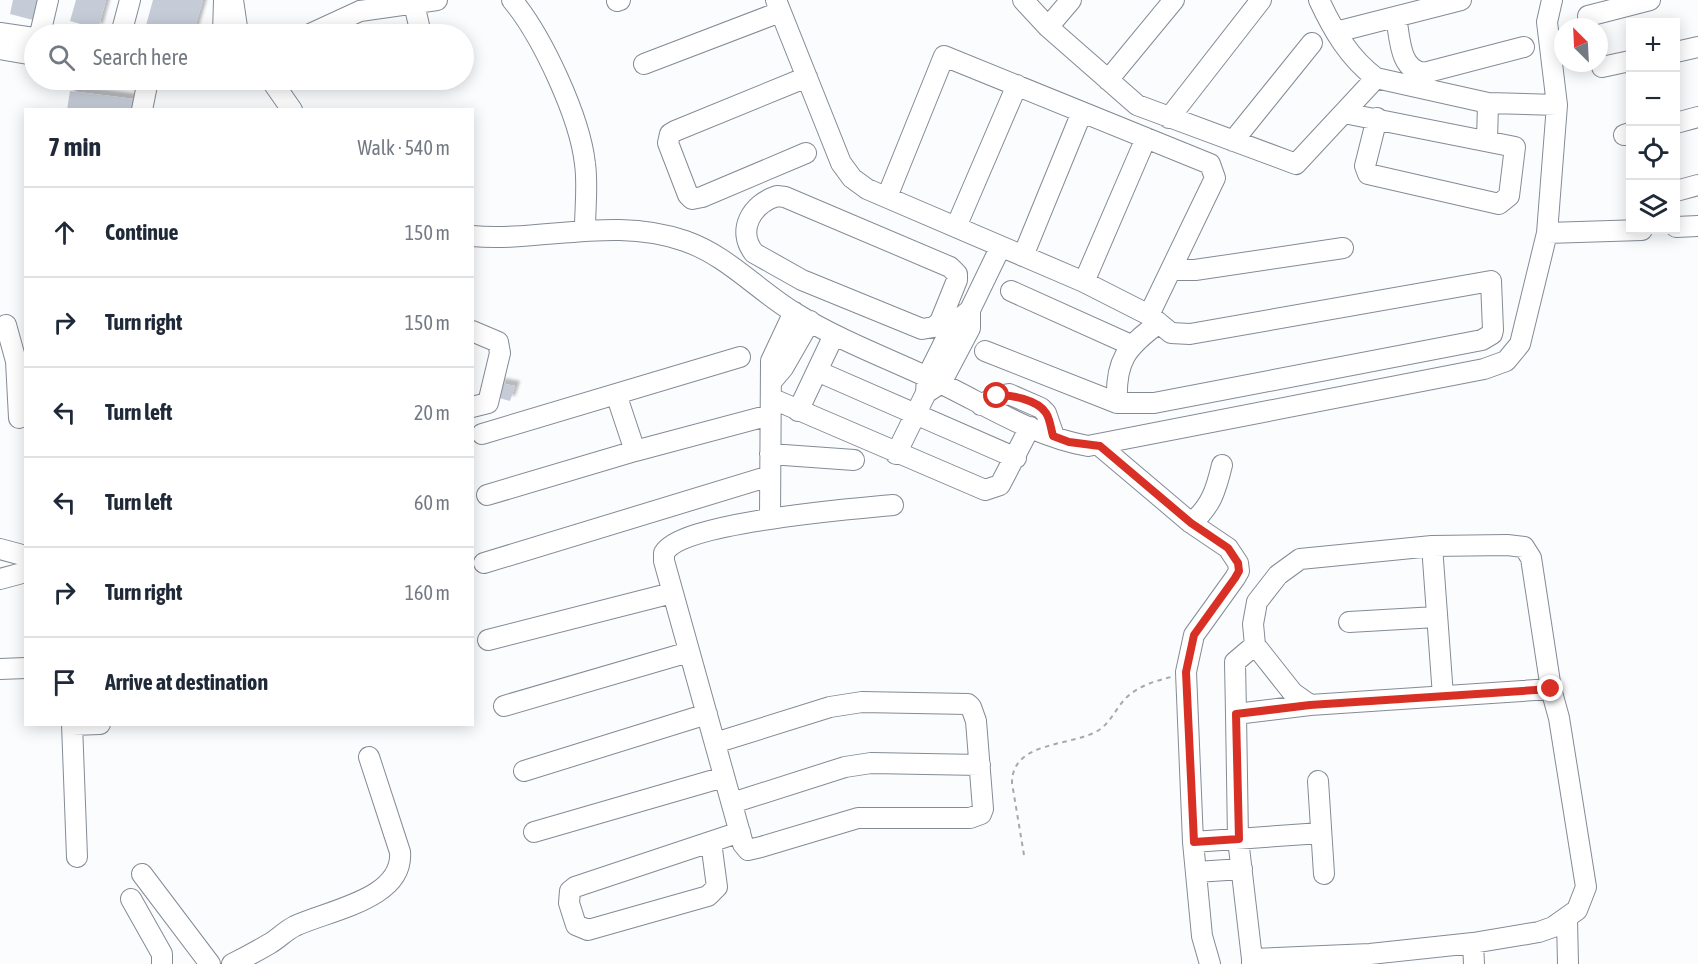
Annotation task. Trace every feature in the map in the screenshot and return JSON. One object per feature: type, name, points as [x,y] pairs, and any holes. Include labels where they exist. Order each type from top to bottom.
[{"type":"street","points":[[42,24],[48,0]]},
{"type":"street","points":[[124,24],[130,0]]},
{"type":"street","points":[[223,24],[224,0]]},
{"type":"street","points":[[233,0],[237,24]]},
{"type":"street","points":[[332,24],[360,11],[437,0]]},
{"type":"street","points":[[512,0],[524,15],[548,59],[579,131],[586,166],[585,229]]},
{"type":"street","points":[[1023,0],[1048,27],[1137,105],[1296,164],[1376,78]]},
{"type":"street","points":[[1048,27],[1071,0]]},
{"type":"street","points":[[1108,80],[1174,0]]},
{"type":"street","points":[[1169,118],[1261,0]]},
{"type":"street","points":[[1319,0],[1336,32],[1362,68],[1376,78],[1488,103],[1557,105]]},
{"type":"street","points":[[1336,32],[1461,0]]},
{"type":"street","points":[[474,236],[525,238],[585,229],[631,230],[663,234],[687,242],[718,256],[796,313],[931,384],[1069,442],[1100,446],[1497,365],[1506,361],[1520,344],[1547,233],[1557,105],[1546,22],[1552,0]]},
{"type":"street","points":[[1588,16],[1650,0]]},
{"type":"street","points":[[414,4],[419,24]]},
{"type":"street","points":[[644,64],[778,6],[841,163],[852,178],[867,189],[1000,248],[1084,282],[1154,319],[1170,333],[1190,334],[1491,281],[1493,330],[1489,337],[1482,340],[1154,402],[1117,403],[985,351]]},
{"type":"street","points":[[1396,16],[1404,58],[1409,68],[1417,72],[1424,73],[1524,47]]},
{"type":"street","points":[[0,33],[24,37]]},
{"type":"street","points":[[1233,141],[1312,44]]},
{"type":"street","points":[[1680,51],[1698,47]]},
{"type":"street","points":[[0,49],[24,53]]},
{"type":"street","points":[[887,197],[944,56],[1210,164],[1214,168],[1215,178],[1171,270],[1154,319],[1125,354],[1118,372],[1117,403]]},
{"type":"street","points":[[1608,66],[1626,62]]},
{"type":"street","points":[[806,153],[702,197],[692,199],[688,195],[668,139],[675,131],[807,77]]},
{"type":"street","points":[[956,227],[1017,85]]},
{"type":"street","points":[[142,108],[146,90]]},
{"type":"street","points":[[278,90],[291,108]]},
{"type":"street","points":[[1487,141],[1488,103]]},
{"type":"street","points":[[1023,256],[1082,112]]},
{"type":"street","points":[[1344,113],[1377,117],[1515,147],[1509,196],[1499,204],[1368,174],[1365,166],[1377,117]]},
{"type":"street","points":[[1680,122],[1698,117]]},
{"type":"street","points":[[1084,282],[1146,138]]},
{"type":"street","points":[[1680,190],[1698,185]]},
{"type":"street","points":[[785,197],[950,267],[957,274],[957,280],[940,322],[934,327],[922,329],[802,280],[754,253],[748,246],[746,226],[752,213],[769,199],[785,197]]},
{"type":"street","points":[[1680,227],[1698,226]]},
{"type":"street","points":[[1547,233],[1626,231]]},
{"type":"street","points":[[896,454],[931,384],[970,328],[970,310],[1000,248]]},
{"type":"street","points":[[1171,270],[1195,270],[1342,248]]},
{"type":"street","points":[[770,517],[771,399],[783,368],[802,280]]},
{"type":"street","points":[[1011,291],[1131,345]]},
{"type":"street","points":[[6,325],[16,361],[19,418]]},
{"type":"street","points":[[474,332],[498,342],[500,353],[488,403],[474,406]]},
{"type":"street","points":[[798,411],[834,335]]},
{"type":"street","points":[[482,434],[740,357]]},
{"type":"street","points":[[817,370],[1016,458]]},
{"type":"street","points":[[616,394],[635,451]]},
{"type":"street","points":[[981,405],[997,396],[1009,394],[1041,408],[1046,413],[1053,436]]},
{"type":"street","points":[[487,495],[635,451],[771,399],[985,490],[1000,485],[1016,458],[1030,427]]},
{"type":"street","points":[[1100,446],[1191,523],[1228,548],[1238,563],[1239,571],[1194,635],[1186,672],[1196,872],[1202,936],[1210,964]]},
{"type":"street","points":[[770,454],[854,460]]},
{"type":"street","points":[[1191,523],[1204,513],[1213,499],[1222,465]]},
{"type":"street","points":[[484,563],[770,476]]},
{"type":"street","points":[[715,743],[830,707],[862,702],[960,702],[968,704],[975,714],[983,809],[981,814],[970,818],[858,818],[748,850],[743,844],[672,592],[664,553],[671,544],[770,517],[893,505]]},
{"type":"street","points":[[1255,645],[1235,662],[1239,839],[1252,961],[1371,959],[1473,943],[1539,932],[1567,920],[1577,910],[1586,887],[1558,718],[1551,689],[1532,558],[1524,547],[1506,545],[1432,546],[1300,559],[1278,575],[1257,602],[1253,624],[1255,645],[1293,693],[1310,705]]},
{"type":"street","points":[[1432,546],[1443,696]]},
{"type":"street","points":[[0,549],[24,555]]},
{"type":"street","points":[[0,579],[24,573]]},
{"type":"street","points":[[488,640],[672,592]]},
{"type":"street","points":[[1349,622],[1436,617]]},
{"type":"street","points":[[504,706],[689,652]]},
{"type":"street","points":[[0,669],[24,668]]},
{"type":"street","points":[[1236,714],[1310,705],[1551,689]]},
{"type":"street","points":[[524,771],[707,714]]},
{"type":"street","points":[[72,726],[77,857]]},
{"type":"street","points":[[232,964],[270,943],[294,926],[378,892],[397,873],[401,864],[400,852],[369,757]]},
{"type":"street","points":[[732,803],[845,767],[871,763],[980,765]]},
{"type":"street","points":[[534,832],[724,777]]},
{"type":"street","points":[[1318,781],[1324,874]]},
{"type":"street","points":[[711,842],[717,887],[708,896],[588,930],[576,924],[569,903],[570,891],[575,887],[740,832]]},
{"type":"street","points":[[1194,842],[1321,833]]},
{"type":"street","points":[[1196,872],[1242,869]]},
{"type":"street","points":[[142,874],[210,964]]},
{"type":"street","points":[[131,900],[162,954],[162,964]]},
{"type":"street","points":[[1567,920],[1568,964]]},
{"type":"street","points":[[1473,943],[1474,964]]},
{"type":"path","points":[[1024,855],[1012,783],[1012,774],[1018,762],[1030,752],[1100,729],[1136,690],[1186,672]]},
{"type":"building","points":[[13,0],[44,0],[37,21],[10,14]]},
{"type":"building","points":[[76,0],[106,0],[99,24],[80,24],[70,21]]},
{"type":"building","points":[[153,0],[203,0],[196,24],[146,24]]},
{"type":"building","points":[[70,91],[134,99],[132,108],[67,108]]},
{"type":"building","points":[[500,383],[515,386],[510,401],[496,397]]},
{"type":"route","points":[[997,396],[1009,394],[1041,408],[1046,413],[1053,436],[1069,442],[1100,446],[1191,523],[1228,548],[1238,563],[1239,571],[1202,621],[1189,651],[1186,672],[1194,842],[1239,839],[1236,714],[1310,705],[1551,689]]}]
